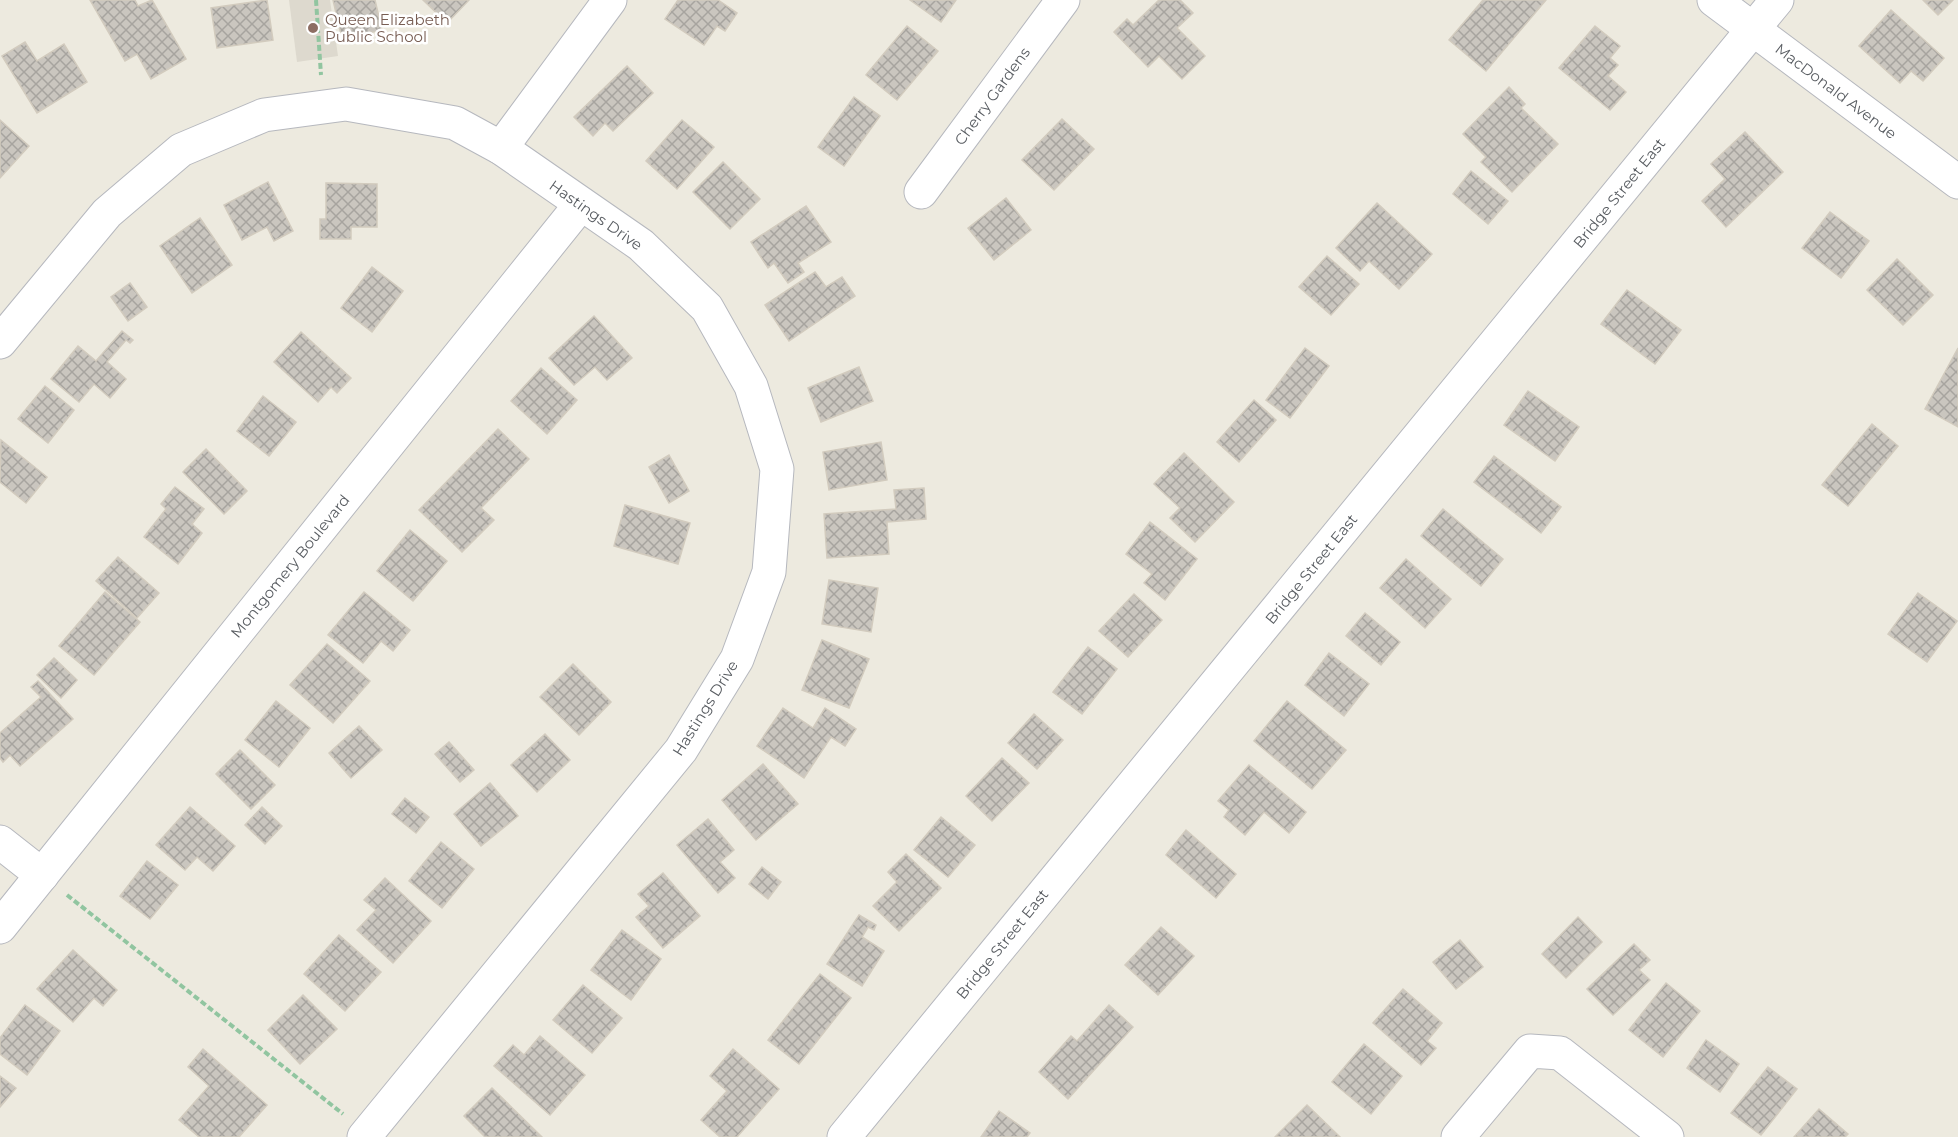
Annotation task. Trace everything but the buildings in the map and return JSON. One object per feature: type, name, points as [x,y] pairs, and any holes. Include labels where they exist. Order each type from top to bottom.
[{"type":"street","points":[[501,148],[610,0]]},
{"type":"street","name":"Cherry Gardens","points":[[921,192],[1063,0]]},
{"type":"street","name":"MacDonald Avenue","points":[[1714,0],[1958,182]]},
{"type":"street","name":"Bridge Street East","points":[[844,1137],[1777,0]]},
{"type":"street","name":"Hastings Drive","points":[[0,342],[107,213],[181,150],[264,115],[346,104],[455,123],[501,148],[641,245],[707,308],[751,386],[777,469],[769,572],[737,659],[681,750],[368,1136]]},
{"type":"street","name":"Montgomery Boulevard","points":[[0,927],[581,204]]},
{"type":"street","points":[[0,842],[42,875]]},
{"type":"street","points":[[1458,1137],[1530,1051],[1560,1053],[1666,1137]]},
{"type":"path","points":[[316,0],[321,75]]},
{"type":"path","points":[[42,875],[368,1136]]},
{"type":"shaded area","name":"Queen Elizabeth Public School","points":[[289,0],[330,0],[338,56],[297,62]]},
{"type":"place","name":"Queen Elizabeth Public School","points":[[313,28]]}]
